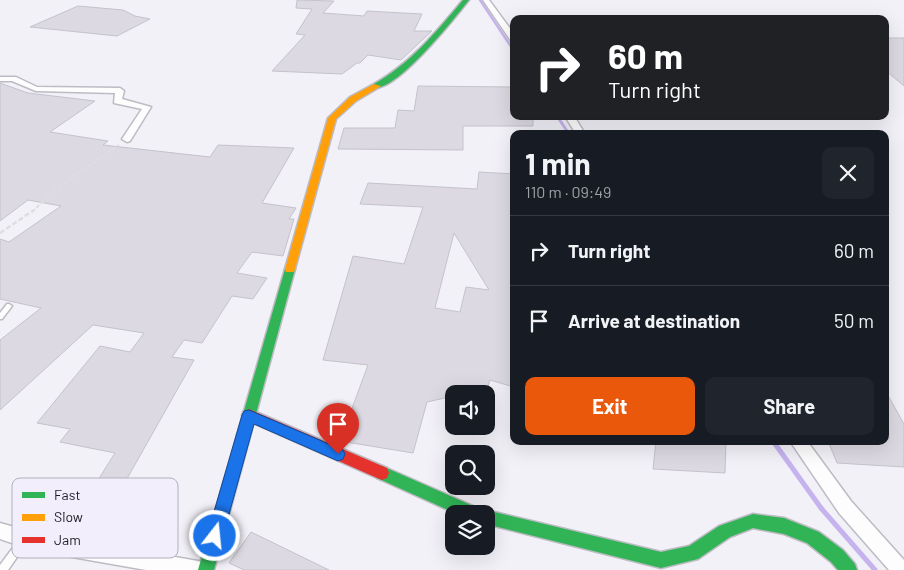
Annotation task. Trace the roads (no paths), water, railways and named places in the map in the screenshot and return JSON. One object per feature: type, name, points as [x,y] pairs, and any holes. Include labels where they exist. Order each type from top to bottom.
[{"type":"street","points":[[206,570],[332,118],[353,99],[391,79],[429,44],[466,0]]},
{"type":"street","points":[[486,0],[510,33]]},
{"type":"street","points":[[0,79],[13,79],[36,89],[120,91],[117,101],[147,107],[127,139]]},
{"type":"street","points":[[249,415],[454,505]]},
{"type":"street","points":[[801,445],[845,507],[901,570]]},
{"type":"street","points":[[495,519],[660,560],[692,553],[725,531],[753,521],[784,526],[813,537],[837,556],[849,570]]},
{"type":"street","points":[[0,531],[12,535]]},
{"type":"street","points":[[129,558],[198,570]]},
{"type":"lane","points":[[0,317],[9,306]]},
{"type":"lane","points":[[2,570],[12,557]]},
{"type":"waterway","points":[[480,0],[510,45]]},
{"type":"waterway","points":[[560,120],[566,130]]},
{"type":"waterway","points":[[776,445],[821,508],[875,570]]}]
